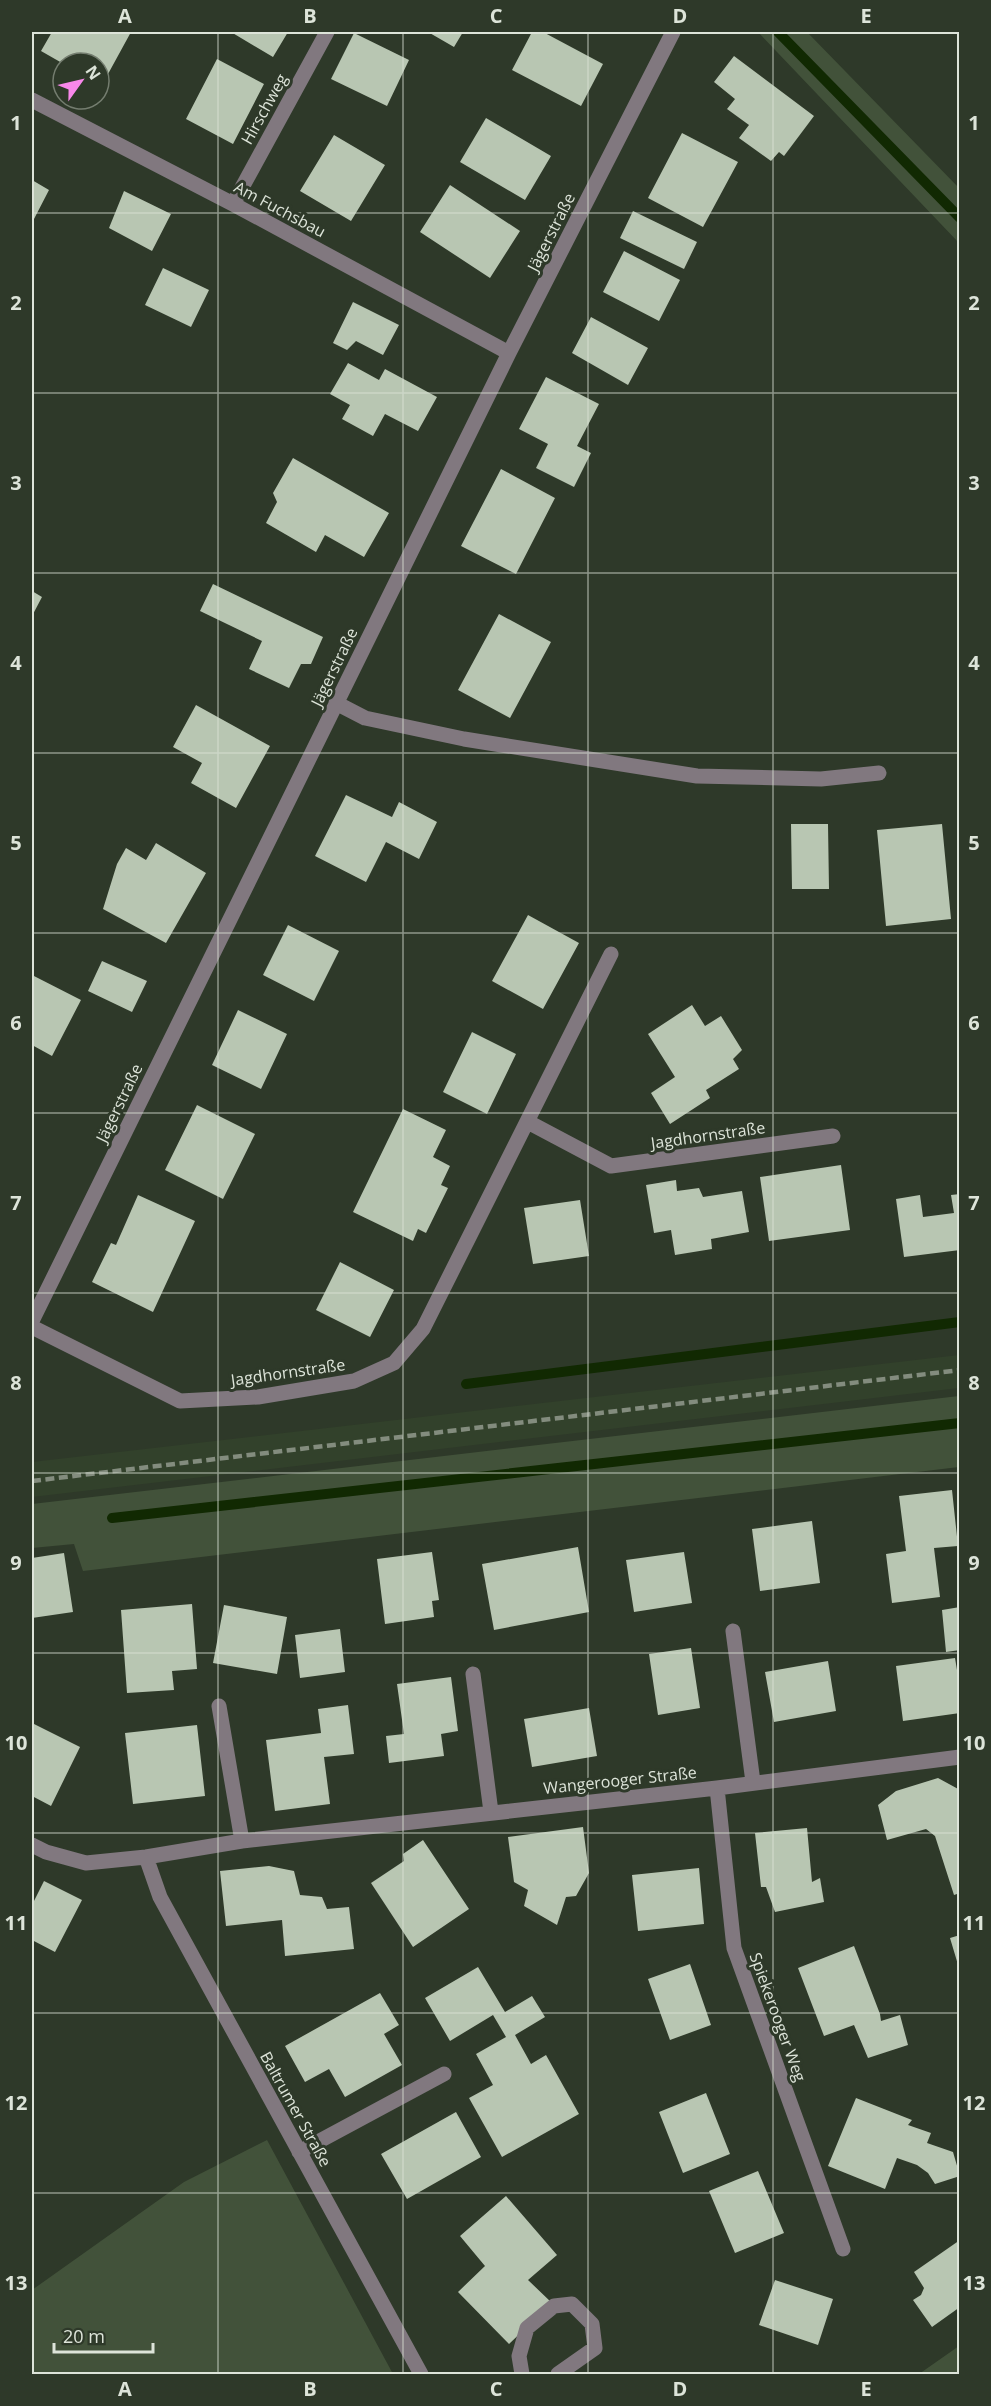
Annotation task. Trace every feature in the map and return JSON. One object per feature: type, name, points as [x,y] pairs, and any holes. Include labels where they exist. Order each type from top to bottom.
[{"type":"street","name":"Hirschweg","points":[[233,204],[327,32]]},
{"type":"street","name":"Jägerstraße","points":[[32,1321],[509,353],[673,32]]},
{"type":"street","name":"Am Fuchsbau","points":[[32,100],[233,204],[509,353]]},
{"type":"street","points":[[336,702],[366,718],[464,739],[697,776],[821,779],[879,773]]},
{"type":"street","name":"Jagdhornstraße","points":[[32,1327],[180,1401],[258,1397],[354,1381],[394,1363],[423,1329],[611,954]]},
{"type":"street","name":"Jagdhornstraße","points":[[528,1122],[611,1166],[833,1136]]},
{"type":"street","points":[[733,1631],[753,1782]]},
{"type":"street","points":[[473,1674],[491,1812]]},
{"type":"street","points":[[219,1706],[242,1840]]},
{"type":"street","name":"Wangerooger Straße","points":[[32,1845],[46,1852],[86,1863],[146,1857],[242,1840],[717,1788],[960,1757]]},
{"type":"street","name":"Spiekerooger Weg","points":[[717,1788],[734,1948],[843,2249]]},
{"type":"street","name":"Baltrumer Straße","points":[[146,1857],[160,1897],[421,2374]]},
{"type":"street","points":[[298,2152],[444,2074]]},
{"type":"street","points":[[522,2374],[519,2356],[526,2328],[554,2306],[572,2304],[592,2324],[595,2348],[558,2374]]},
{"type":"shaded area","points":[[758,32],[807,32],[959,188],[959,243]]},
{"type":"shaded area","points":[[959,1355],[959,1388],[32,1497],[32,1462]]},
{"type":"shaded area","points":[[959,1396],[959,1467],[83,1571],[74,1544],[32,1548],[32,1504]]},
{"type":"shaded area","points":[[267,2140],[393,2374],[32,2374],[32,2290],[184,2182]]},
{"type":"shaded area","points":[[959,2346],[959,2374],[919,2374]]},
{"type":"building","points":[[52,32],[131,32],[111,69],[111,51],[51,51],[51,57],[41,51]]},
{"type":"building","points":[[231,32],[288,32],[273,57]]},
{"type":"building","points":[[428,32],[463,32],[454,47]]},
{"type":"building","points":[[532,32],[543,32],[603,64],[581,106],[512,70]]},
{"type":"building","points":[[354,33],[409,60],[387,106],[331,79]]},
{"type":"building","points":[[734,56],[814,116],[784,156],[779,152],[771,161],[739,138],[749,125],[727,109],[735,99],[714,82]]},
{"type":"building","points":[[217,59],[264,84],[233,144],[186,119]]},
{"type":"building","points":[[486,118],[551,156],[525,200],[460,162]]},
{"type":"building","points":[[682,133],[738,162],[703,227],[648,198]]},
{"type":"building","points":[[334,135],[385,165],[351,221],[300,191]]},
{"type":"building","points":[[32,180],[49,190],[34,219],[32,218]]},
{"type":"building","points":[[450,185],[520,231],[490,278],[420,232]]},
{"type":"building","points":[[124,191],[171,214],[152,251],[109,228]]},
{"type":"building","points":[[633,211],[697,242],[684,269],[620,238]]},
{"type":"building","points":[[624,251],[680,280],[659,321],[603,292]]},
{"type":"building","points":[[163,268],[209,290],[191,327],[145,305]]},
{"type":"building","points":[[353,302],[399,325],[383,355],[356,341],[347,350],[333,343]]},
{"type":"building","points":[[591,317],[648,348],[628,385],[572,353]]},
{"type":"building","points":[[348,363],[379,380],[385,369],[437,397],[418,431],[385,414],[373,436],[342,419],[350,405],[330,394]]},
{"type":"building","points":[[546,377],[599,404],[577,446],[591,453],[574,487],[536,468],[548,444],[519,429]]},
{"type":"building","points":[[293,458],[389,513],[364,557],[325,535],[316,552],[266,523],[277,502],[273,493]]},
{"type":"building","points":[[501,469],[555,498],[516,574],[461,546]]},
{"type":"building","points":[[213,584],[323,637],[311,664],[301,664],[289,688],[249,669],[262,641],[200,611]]},
{"type":"building","points":[[32,591],[42,597],[32,616]]},
{"type":"building","points":[[499,614],[551,642],[510,718],[458,690]]},
{"type":"building","points":[[196,705],[270,746],[236,808],[191,783],[202,763],[173,747]]},
{"type":"building","points":[[346,795],[392,817],[399,802],[437,822],[419,859],[386,842],[366,882],[315,856]]},
{"type":"building","points":[[791,824],[828,824],[829,889],[792,889]]},
{"type":"building","points":[[942,824],[951,919],[886,926],[877,830]]},
{"type":"building","points":[[156,843],[206,873],[166,943],[103,909],[117,864],[126,848],[146,860]]},
{"type":"building","points":[[528,915],[579,943],[543,1009],[492,981]]},
{"type":"building","points":[[288,925],[339,951],[314,1001],[263,975]]},
{"type":"building","points":[[102,961],[147,981],[132,1012],[88,991]]},
{"type":"building","points":[[32,975],[81,1000],[52,1056],[32,1045]]},
{"type":"building","points":[[692,1005],[705,1026],[721,1016],[742,1050],[733,1059],[739,1069],[706,1090],[710,1098],[670,1124],[651,1093],[675,1077],[648,1034]]},
{"type":"building","points":[[238,1010],[287,1034],[261,1089],[212,1065]]},
{"type":"building","points":[[472,1032],[516,1054],[487,1114],[443,1092]]},
{"type":"building","points":[[197,1105],[255,1134],[223,1199],[165,1170]]},
{"type":"building","points":[[403,1109],[446,1130],[433,1157],[450,1166],[441,1185],[448,1188],[426,1233],[418,1229],[413,1241],[353,1212]]},
{"type":"building","points":[[841,1165],[850,1230],[769,1241],[760,1177]]},
{"type":"building","points":[[676,1180],[677,1191],[699,1188],[703,1197],[742,1191],[749,1232],[711,1239],[712,1249],[675,1255],[671,1230],[654,1233],[646,1185]]},
{"type":"building","points":[[960,1194],[960,1250],[904,1257],[896,1199],[920,1195],[923,1217],[954,1213],[951,1195]]},
{"type":"building","points":[[138,1195],[195,1221],[153,1312],[92,1282],[111,1243],[116,1245]]},
{"type":"building","points":[[580,1200],[589,1256],[533,1264],[524,1208]]},
{"type":"building","points":[[340,1262],[394,1290],[370,1337],[316,1310]]},
{"type":"building","points":[[952,1490],[958,1546],[934,1548],[940,1597],[892,1603],[886,1554],[906,1551],[899,1496]]},
{"type":"building","points":[[812,1521],[820,1583],[760,1591],[752,1529]]},
{"type":"building","points":[[578,1547],[589,1612],[494,1630],[482,1564]]},
{"type":"building","points":[[432,1552],[439,1600],[432,1601],[434,1617],[385,1624],[377,1559]]},
{"type":"building","points":[[684,1552],[692,1603],[634,1612],[626,1560]]},
{"type":"building","points":[[64,1553],[73,1612],[32,1618],[32,1558]]},
{"type":"building","points":[[192,1604],[197,1669],[172,1671],[174,1690],[127,1693],[121,1610]]},
{"type":"building","points":[[224,1605],[287,1617],[277,1674],[213,1663]]},
{"type":"building","points":[[960,1607],[960,1650],[946,1652],[942,1610]]},
{"type":"building","points":[[340,1629],[345,1672],[300,1678],[295,1635]]},
{"type":"building","points":[[691,1648],[700,1708],[658,1715],[649,1654]]},
{"type":"building","points":[[955,1658],[960,1688],[960,1713],[903,1721],[896,1666]]},
{"type":"building","points":[[828,1661],[836,1711],[774,1722],[765,1672]]},
{"type":"building","points":[[451,1677],[458,1731],[441,1734],[444,1756],[389,1763],[386,1736],[404,1734],[397,1684]]},
{"type":"building","points":[[348,1705],[354,1754],[324,1757],[330,1804],[275,1811],[266,1740],[321,1733],[318,1709]]},
{"type":"building","points":[[589,1708],[597,1756],[532,1767],[524,1719]]},
{"type":"building","points":[[32,1723],[80,1747],[51,1806],[32,1796]]},
{"type":"building","points":[[197,1725],[205,1796],[133,1804],[125,1733]]},
{"type":"building","points":[[938,1778],[960,1790],[960,1893],[954,1895],[935,1836],[926,1829],[887,1840],[878,1805],[896,1791]]},
{"type":"building","points":[[583,1827],[589,1873],[576,1896],[566,1897],[557,1925],[524,1906],[528,1890],[514,1882],[508,1837]]},
{"type":"building","points":[[807,1828],[812,1882],[820,1878],[824,1902],[775,1912],[766,1887],[761,1887],[755,1833]]},
{"type":"building","points":[[423,1840],[469,1909],[413,1947],[371,1883],[404,1861],[403,1854]]},
{"type":"building","points":[[269,1866],[294,1871],[300,1895],[322,1897],[327,1909],[349,1907],[354,1949],[285,1956],[282,1920],[226,1926],[220,1871]]},
{"type":"building","points":[[699,1868],[704,1924],[638,1931],[632,1875]]},
{"type":"building","points":[[44,1881],[82,1900],[55,1952],[32,1940],[32,1905]]},
{"type":"building","points":[[960,1935],[960,1968],[959,1968],[950,1938]]},
{"type":"building","points":[[854,1946],[881,2021],[900,2015],[908,2045],[868,2058],[854,2025],[824,2036],[798,1968]]},
{"type":"building","points":[[690,1964],[711,2025],[670,2040],[648,1979]]},
{"type":"building","points":[[478,1967],[505,2012],[532,1996],[545,2017],[515,2035],[531,2064],[546,2055],[579,2114],[502,2157],[469,2098],[493,2085],[476,2054],[506,2037],[493,2015],[450,2041],[425,1998]]},
{"type":"building","points":[[380,1993],[399,2025],[384,2034],[402,2065],[345,2097],[329,2069],[305,2082],[285,2046]]},
{"type":"building","points":[[706,2093],[730,2154],[683,2173],[659,2112]]},
{"type":"building","points":[[856,2098],[912,2120],[908,2125],[931,2133],[927,2143],[953,2152],[960,2176],[935,2184],[928,2173],[917,2165],[897,2158],[885,2189],[828,2166]]},
{"type":"building","points":[[456,2112],[481,2157],[407,2199],[381,2154]]},
{"type":"building","points":[[758,2171],[784,2233],[735,2253],[709,2191]]},
{"type":"building","points":[[506,2196],[557,2255],[528,2280],[552,2303],[509,2344],[458,2292],[485,2266],[460,2236]]},
{"type":"building","points":[[960,2240],[960,2307],[932,2327],[913,2300],[921,2295],[924,2288],[914,2272]]},
{"type":"building","points":[[775,2280],[833,2299],[818,2345],[759,2325]]},
{"type":"waterway","points":[[778,32],[960,218]]},
{"type":"waterway","points":[[466,1384],[960,1322]]},
{"type":"waterway","points":[[112,1518],[960,1423]]},
{"type":"railway","points":[[32,1481],[960,1370]]}]
